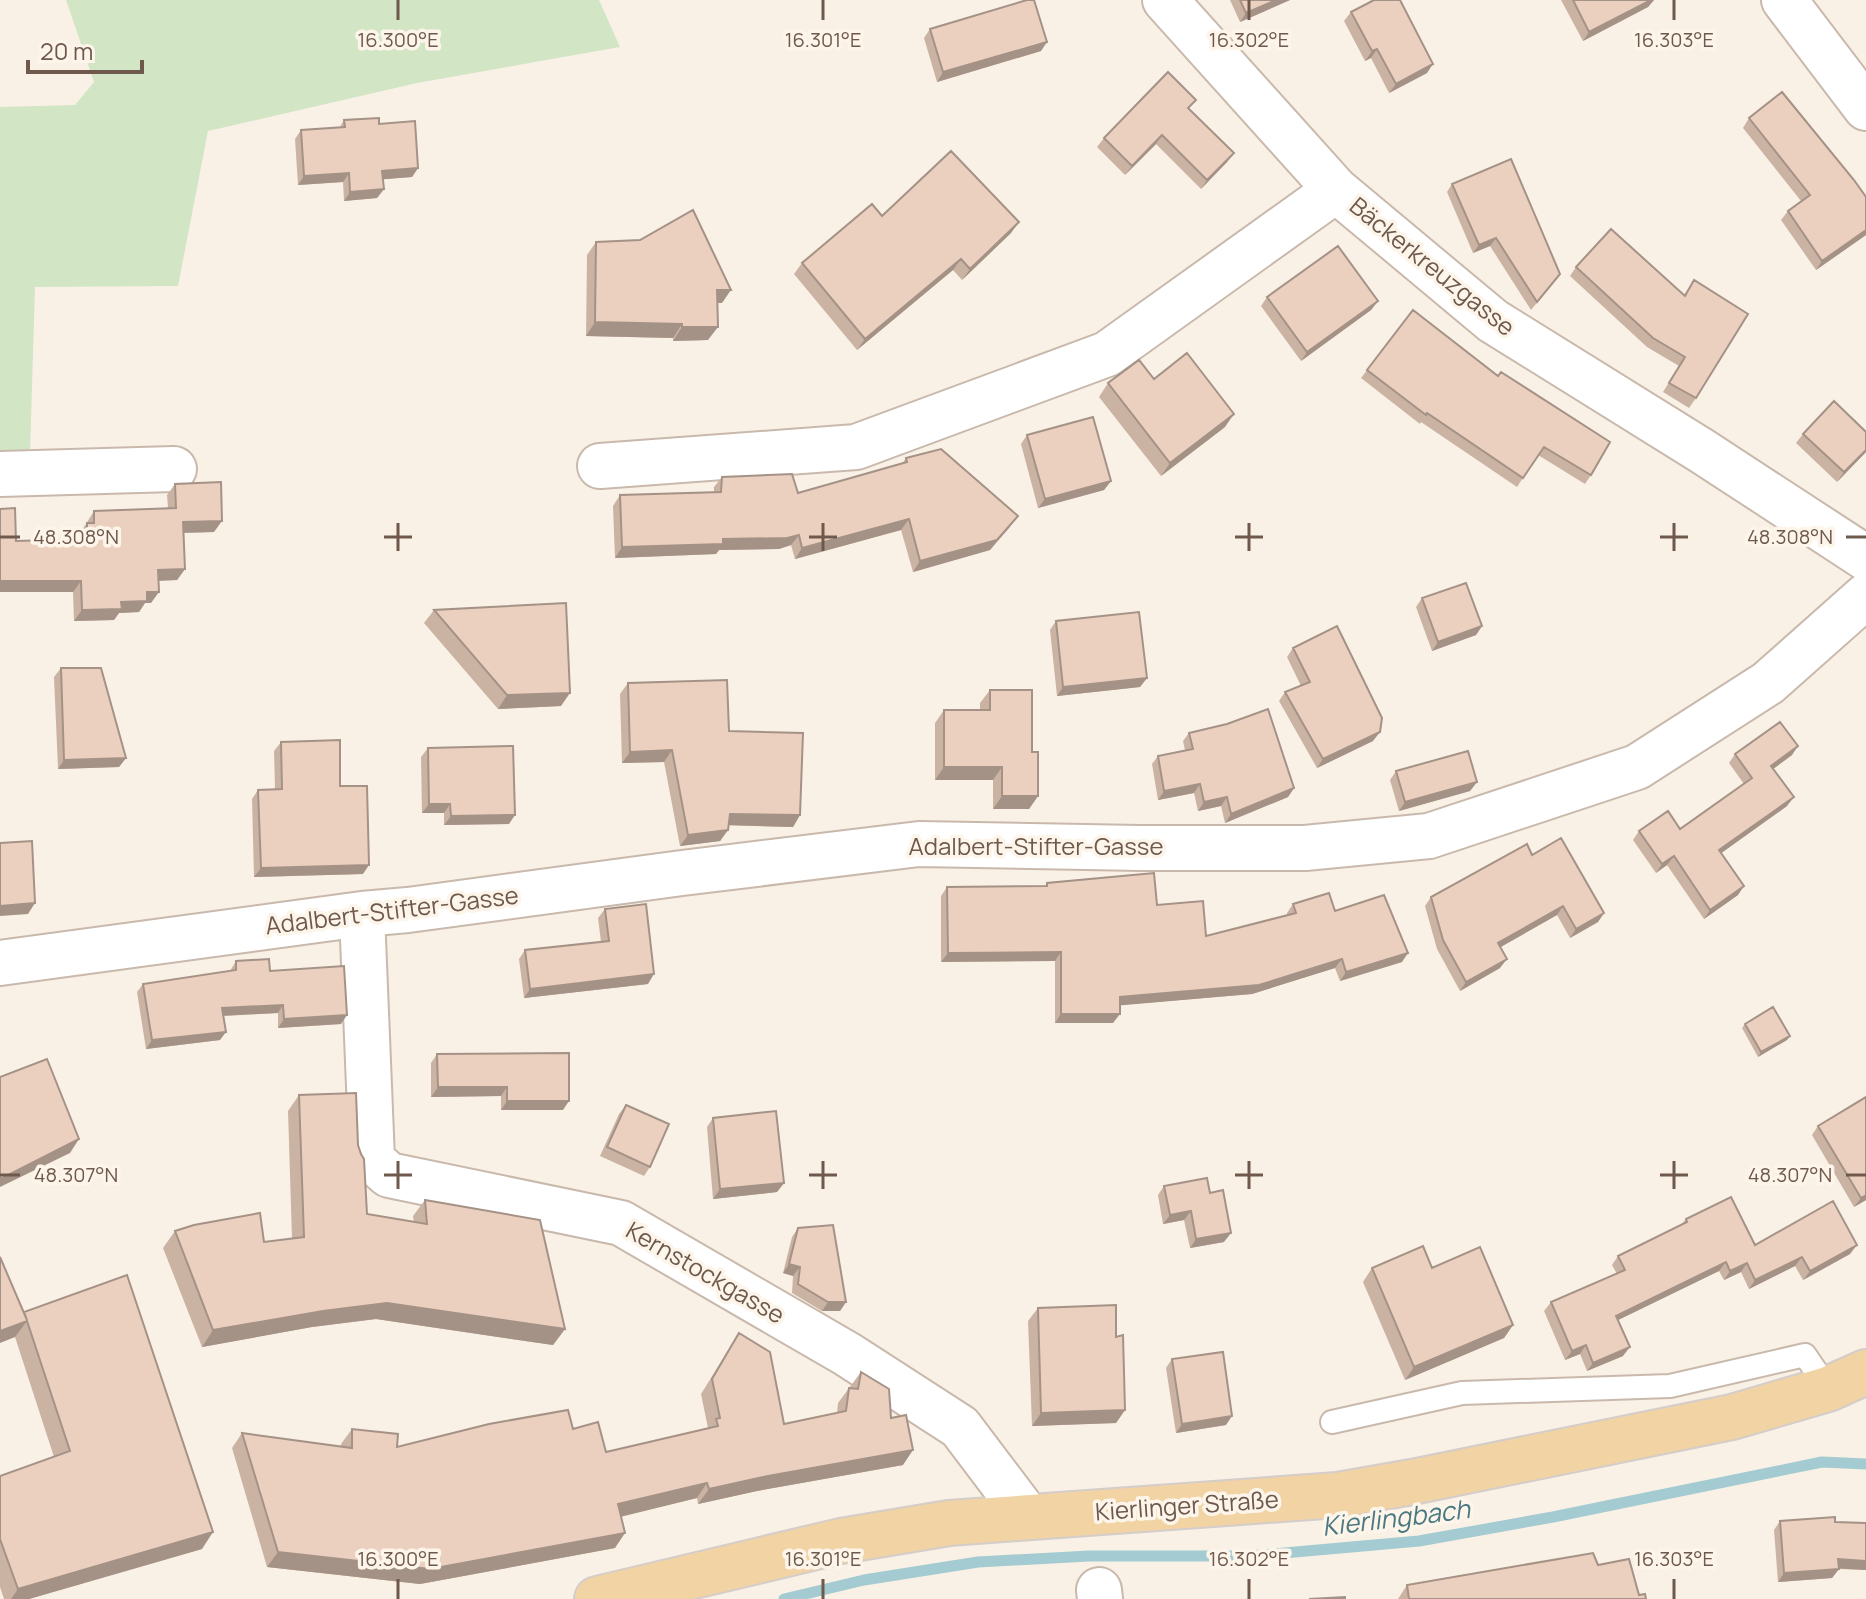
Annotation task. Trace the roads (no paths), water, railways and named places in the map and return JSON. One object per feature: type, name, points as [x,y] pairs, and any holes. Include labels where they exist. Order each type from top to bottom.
[{"type":"main road","name":"Kierlinger Straße","points":[[597,1599],[841,1541],[949,1523],[1338,1495],[1732,1417],[1847,1381]]},
{"type":"street","name":"Bäckerkreuzgasse","points":[[1165,0],[1336,190],[1493,321],[1866,558]]},
{"type":"street","points":[[1784,0],[1866,108]]},
{"type":"street","points":[[600,466],[856,447],[1107,354],[1336,190]]},
{"type":"street","points":[[0,474],[174,469]]},
{"type":"street","name":"Adalbert-Stifter-Gasse","points":[[0,963],[919,844],[1305,848],[1429,836],[1637,767],[1768,683],[1866,596]]},
{"type":"street","name":"Kernstockgasse","points":[[362,914],[372,1160],[389,1175],[621,1223],[847,1354],[960,1427],[1028,1517]]},
{"type":"lane","points":[[1332,1422],[1462,1393],[1670,1386],[1805,1355],[1847,1381]]},
{"type":"waterway","name":"Kierlingbach","points":[[784,1599],[864,1580],[978,1562],[1089,1556],[1249,1556],[1419,1541],[1822,1462],[1866,1464]]}]
